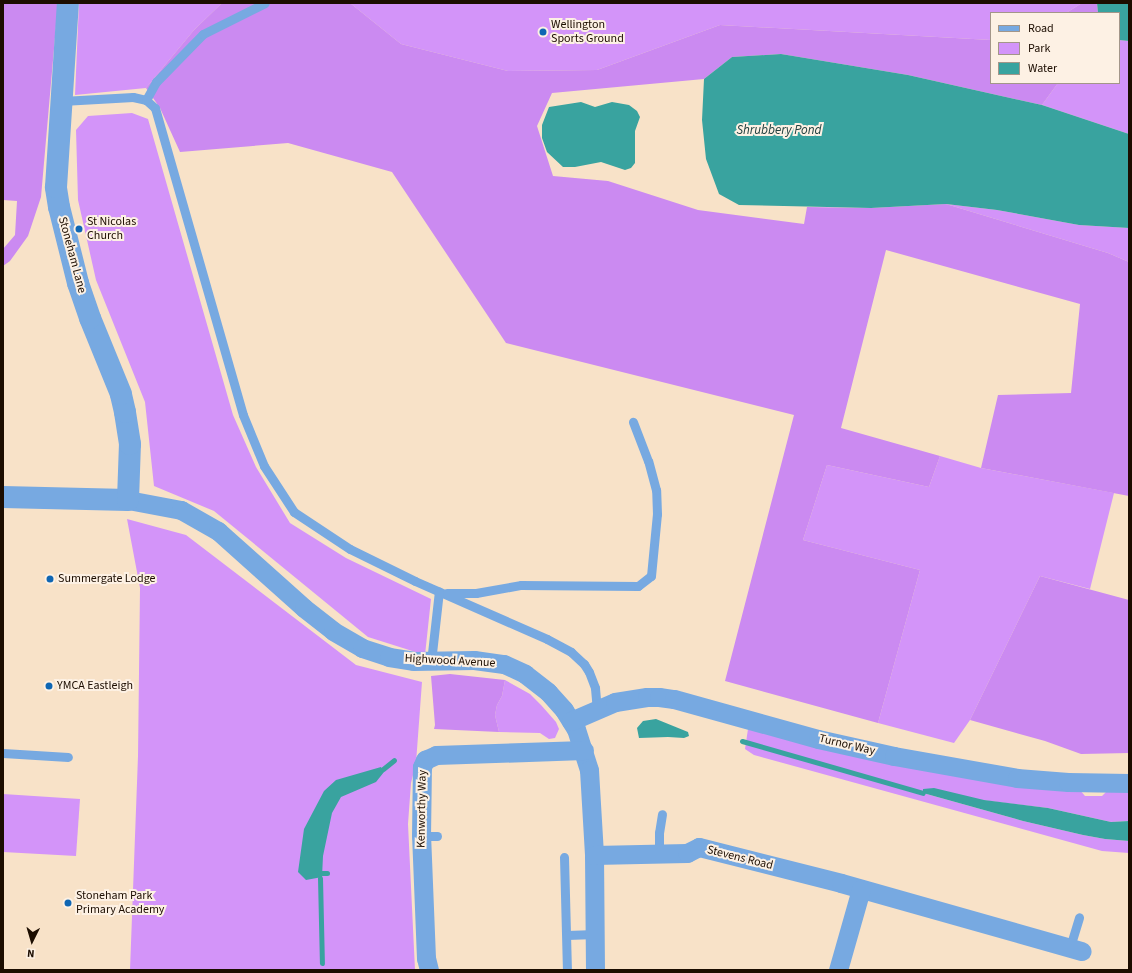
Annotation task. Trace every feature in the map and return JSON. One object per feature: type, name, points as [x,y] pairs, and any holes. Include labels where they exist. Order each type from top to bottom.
[{"type":"street","name":"Stoneham Lane","points":[[68,3],[60,101],[56,187],[68,248],[90,318],[123,402],[129,429],[130,444],[128,500]]},
{"type":"street","points":[[3,497],[128,500]]},
{"type":"street","name":"Highwood Avenue","points":[[128,500],[181,510],[218,531],[304,608],[333,631],[362,648],[398,659],[431,662],[474,660],[504,664],[525,674],[543,687],[557,702],[571,721],[584,750],[590,776],[594,855],[595,970]]},
{"type":"street","name":"Turnor Way","points":[[571,721],[615,702],[634,698],[659,697],[674,699],[818,739],[1017,778],[1068,782],[1129,783]]},
{"type":"street","name":"Kenworthy Way","points":[[429,970],[426,958],[429,836],[422,767],[429,757],[570,749],[584,750]]},
{"type":"street","name":"Stevens Road","points":[[594,855],[687,853],[699,847],[861,889],[1076,949]]},
{"type":"street","points":[[838,970],[861,889]]},
{"type":"lane","points":[[146,100],[156,82],[203,34],[265,3]]},
{"type":"lane","points":[[60,101],[133,96],[146,100],[155,108],[243,415],[264,466],[294,512],[350,549],[441,592],[540,636],[570,652],[584,664],[589,672],[595,688],[597,709]]},
{"type":"lane","points":[[441,592],[476,593],[521,585],[638,586],[651,576],[657,514],[656,490],[648,461],[633,422]]},
{"type":"lane","points":[[431,662],[441,592]]},
{"type":"lane","points":[[3,753],[68,757]]},
{"type":"lane","points":[[659,853],[659,833],[662,814]]},
{"type":"lane","points":[[564,857],[567,970]]},
{"type":"lane","points":[[1076,949],[1079,917]]},
{"type":"lane","points":[[567,935],[595,934]]},
{"type":"green space","points":[[79,3],[222,3],[194,30],[146,88],[75,95]]},
{"type":"green space","name":"Wellington Sports Ground","points":[[350,3],[1082,3],[1068,12],[990,12],[990,40],[720,25],[597,70],[508,71],[401,44]]},
{"type":"green space","points":[[1120,40],[1129,41],[1129,134],[1042,105],[1057,84],[1120,84]]},
{"type":"green space","points":[[132,113],[148,119],[233,415],[256,467],[290,523],[346,558],[431,599],[425,655],[368,637],[214,511],[154,486],[145,402],[96,280],[78,200],[76,130],[88,116]]},
{"type":"green space","points":[[946,204],[997,210],[1079,225],[1129,228],[1129,262],[1108,253]]},
{"type":"green space","points":[[940,456],[981,468],[1114,493],[1090,589],[1040,576],[970,720],[954,743],[878,723],[920,570],[803,540],[827,465],[929,487]]},
{"type":"green space","points":[[127,519],[186,535],[356,665],[422,682],[416,763],[411,783],[408,824],[415,970],[130,970],[138,756],[140,588]]},
{"type":"green space","points":[[505,680],[530,694],[556,722],[559,729],[555,738],[549,739],[540,733],[499,732],[495,715],[497,705],[502,696]]},
{"type":"green space","points":[[748,729],[1079,789],[1085,796],[1102,796],[1108,790],[1129,790],[1129,821],[1111,822],[1048,808],[923,793],[1023,821],[1083,835],[1129,841],[1129,853],[1102,851],[754,755],[745,749]]},
{"type":"green space","points":[[3,794],[80,799],[76,856],[3,852]]},
{"type":"shaded area","points":[[3,3],[58,3],[41,197],[28,236],[10,261],[3,266],[3,249],[15,235],[17,201],[3,200]]},
{"type":"shaded area","points":[[222,3],[350,3],[401,44],[508,71],[597,70],[720,25],[990,40],[990,84],[1057,84],[1042,105],[908,75],[781,54],[732,57],[704,79],[552,93],[537,126],[553,176],[608,181],[698,210],[804,224],[807,207],[871,208],[946,204],[1108,253],[1129,262],[1129,496],[981,468],[998,395],[1071,393],[1080,304],[886,250],[841,428],[940,456],[929,487],[827,465],[803,540],[920,570],[878,723],[725,681],[794,415],[506,343],[392,172],[288,143],[180,152],[160,108],[146,88],[194,30]]},
{"type":"shaded area","points":[[1082,3],[1097,3],[1098,12],[1068,12]]},
{"type":"shaded area","points":[[1040,576],[1129,600],[1129,753],[1081,754],[1045,741],[970,720]]},
{"type":"shaded area","points":[[450,674],[505,680],[502,696],[497,705],[495,715],[499,732],[434,729],[435,725],[431,676]]},
{"type":"water","points":[[1097,3],[1129,3],[1129,41],[1120,40],[1120,12],[1098,12]]},
{"type":"water","name":"Shrubbery Pond","points":[[781,54],[908,75],[1042,105],[1129,134],[1129,228],[1079,225],[997,210],[946,204],[871,208],[739,205],[719,194],[706,159],[702,120],[704,79],[732,57]]},
{"type":"water","points":[[581,102],[595,107],[612,102],[629,105],[637,111],[640,117],[635,131],[635,163],[631,168],[625,170],[601,162],[575,167],[563,167],[547,152],[542,138],[542,125],[549,107]]},
{"type":"water","points":[[656,719],[688,732],[689,736],[684,738],[639,738],[637,728],[643,721]]},
{"type":"water","points":[[381,767],[384,772],[376,782],[341,797],[332,813],[323,856],[322,877],[306,880],[298,872],[304,829],[324,791],[336,780]]},
{"type":"water","points":[[934,788],[984,800],[1048,808],[1111,822],[1129,821],[1129,841],[1083,835],[1023,821],[923,793],[923,789]]},
{"type":"waterway","points":[[742,741],[923,793]]},
{"type":"waterway","points":[[383,769],[394,760]]},
{"type":"waterway","points":[[322,873],[327,873]]},
{"type":"waterway","points":[[320,878],[322,963]]},
{"type":"place","name":"Wellington Sports Ground","points":[[543,32]]},
{"type":"place","name":"St Nicolas Church","points":[[79,229]]},
{"type":"place","name":"Summergate Lodge","points":[[50,579]]},
{"type":"place","name":"YMCA Eastleigh","points":[[49,686]]},
{"type":"place","name":"Stoneham Park Primary Academy","points":[[68,903]]}]
